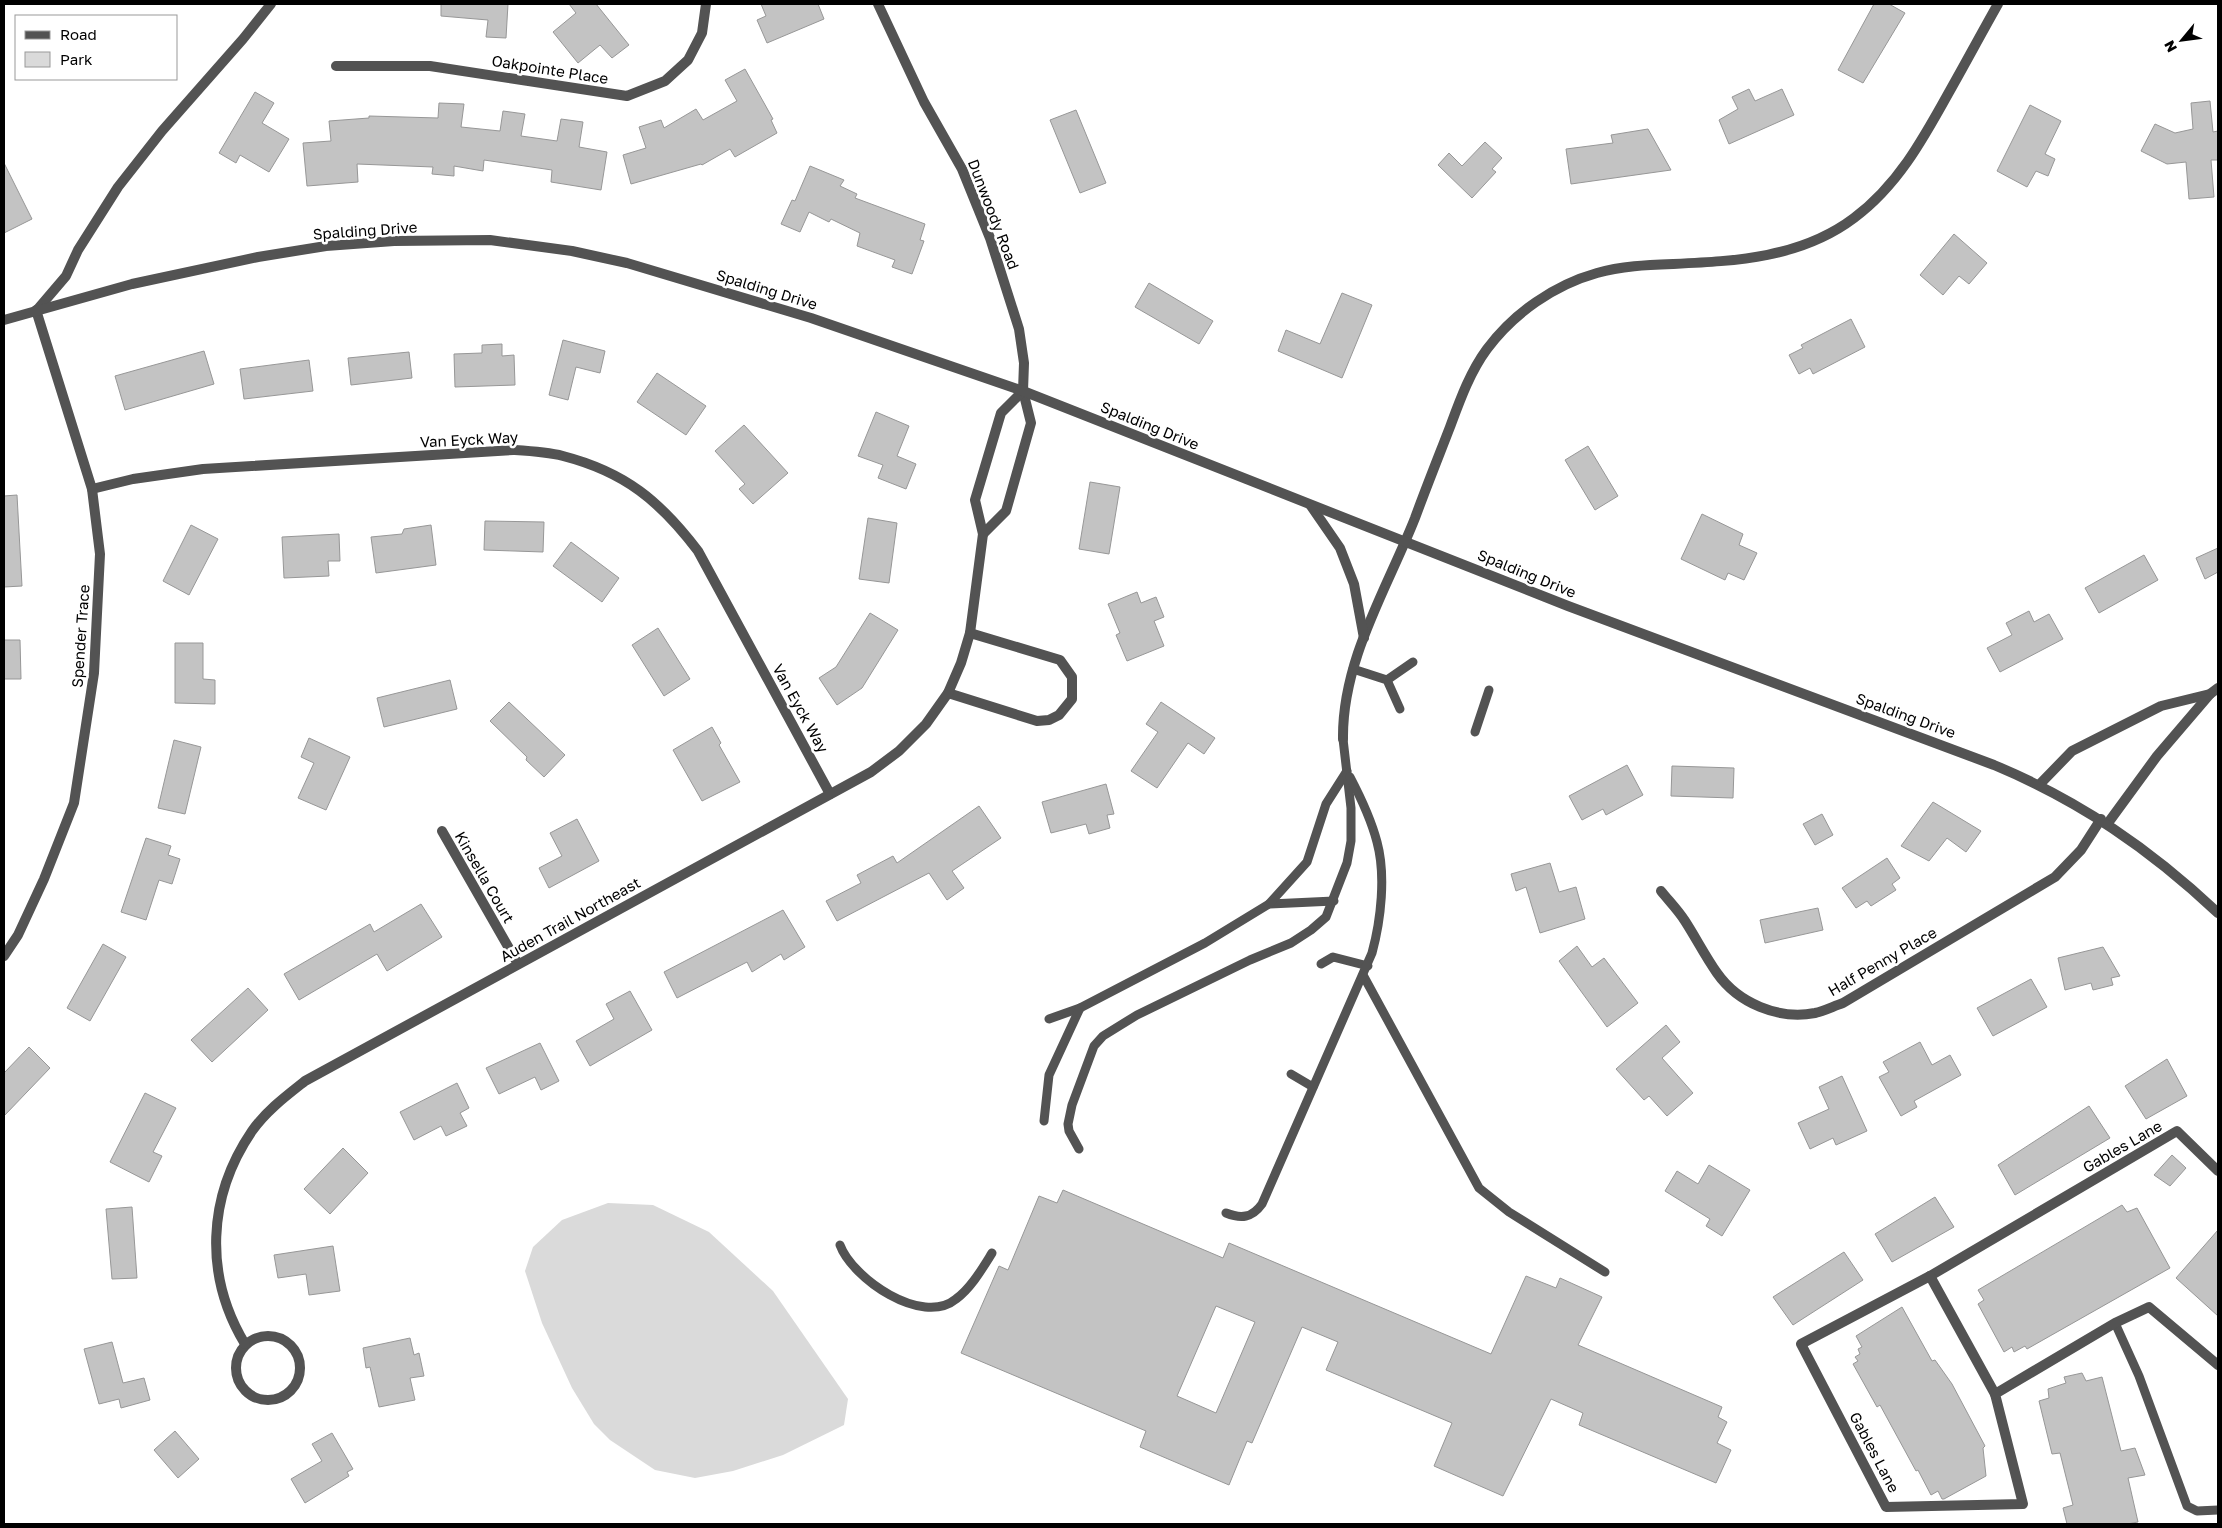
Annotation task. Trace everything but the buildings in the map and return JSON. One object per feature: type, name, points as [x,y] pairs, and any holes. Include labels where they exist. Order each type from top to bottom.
[{"type":"street","points":[[36,310],[66,276],[78,250],[118,187],[162,131],[244,39],[271,4]]},
{"type":"street","name":"Oakpointe Place","points":[[336,66],[430,66],[627,96],[665,82],[688,60],[702,33],[706,4]]},
{"type":"street","name":"Dunwoody Road","points":[[878,4],[924,102],[962,168],[990,238],[1019,330],[1024,363],[1023,390]]},
{"type":"street","points":[[1343,738],[1346,693],[1364,638],[1405,543],[1466,386],[1487,349],[1515,318],[1552,291],[1597,273],[1632,266],[1722,261],[1769,256],[1811,242],[1852,219],[1886,191],[1915,153],[1998,4]]},
{"type":"street","name":"Spalding Drive","points":[[4,320],[132,284],[258,257],[317,247],[394,241],[490,240],[572,251],[627,263],[811,318],[1023,390],[1405,543],[1704,658],[1960,751],[2040,784],[2104,821],[2188,885],[2218,913]]},
{"type":"street","name":"Spender Trace","points":[[4,956],[18,935],[44,879],[74,803],[94,673],[100,554],[92,489],[36,310]]},
{"type":"street","points":[[983,534],[1006,511],[1031,424],[1023,390]]},
{"type":"street","name":"Auden Trail Northeast","points":[[245,1344],[230,1320],[221,1290],[216,1262],[216,1232],[220,1203],[227,1177],[252,1131],[276,1103],[305,1081],[871,772],[899,752],[926,724],[948,693],[961,663],[970,633],[983,534],[974,500],[1001,413],[1023,390]]},
{"type":"street","name":"Van Eyck Way","points":[[92,489],[133,478],[203,469],[231,469],[513,450],[561,455],[603,469],[647,496],[673,519],[698,551],[830,794]]},
{"type":"street","points":[[1310,505],[1340,548],[1354,584],[1364,638]]},
{"type":"street","points":[[948,693],[1037,720],[1049,720],[1059,715],[1072,699],[1072,677],[1060,660],[970,633]]},
{"type":"street","points":[[2040,784],[2072,751],[2161,706],[2214,691]]},
{"type":"street","name":"Half Penny Place","points":[[1661,891],[1684,919],[1718,974],[1737,994],[1754,1005],[1775,1012],[1795,1015],[1815,1013],[1843,1003],[2055,877],[2081,850],[2157,756],[2214,691]]},
{"type":"street","name":"Kinsella Court","points":[[442,831],[518,964]]},
{"type":"street","name":"Gables Lane","points":[[1930,1276],[1995,1394],[2023,1504],[1886,1507],[1802,1344],[1930,1276],[2177,1131],[2218,1171]]},
{"type":"street","points":[[1995,1394],[2115,1323],[2149,1307],[2218,1366]]},
{"type":"street","points":[[267,1335],[279,1337],[290,1344],[297,1353],[300,1365],[299,1377],[293,1388],[284,1396],[271,1400],[258,1399],[246,1392],[238,1382],[235,1368],[238,1355],[245,1344],[255,1338],[267,1335]]},
{"type":"lane","points":[[1387,680],[1413,662]]},
{"type":"lane","points":[[1353,669],[1387,680],[1400,709]]},
{"type":"lane","points":[[1475,732],[1489,690]]},
{"type":"lane","points":[[1079,1149],[1075,1145],[1069,1131],[1069,1118],[1075,1094],[1094,1046],[1103,1036],[1137,1015],[1291,942],[1311,930],[1326,917],[1334,901],[1347,864],[1351,841],[1343,738]]},
{"type":"lane","points":[[1049,1019],[1080,1008],[1205,942],[1269,904],[1307,862],[1326,804],[1347,771]]},
{"type":"lane","points":[[1226,1212],[1244,1217],[1258,1208],[1368,966],[1375,942],[1380,893],[1378,844],[1368,813],[1347,771]]},
{"type":"lane","points":[[1269,904],[1334,901]]},
{"type":"lane","points":[[1321,964],[1333,957],[1368,966]]},
{"type":"lane","points":[[1363,975],[1480,1188],[1509,1212],[1606,1272]]},
{"type":"lane","points":[[1044,1121],[1049,1075],[1080,1008]]},
{"type":"lane","points":[[1291,1074],[1313,1087]]},
{"type":"lane","points":[[840,1245],[844,1256],[867,1281],[921,1308],[934,1308],[956,1300],[992,1254]]},
{"type":"lane","points":[[2115,1323],[2139,1376],[2187,1506],[2197,1511],[2218,1510]]},
{"type":"green space","points":[[608,1203],[653,1205],[709,1232],[773,1291],[848,1399],[844,1425],[783,1455],[733,1471],[695,1478],[655,1470],[610,1440],[594,1424],[572,1388],[542,1323],[525,1271],[533,1247],[562,1220]]}]
